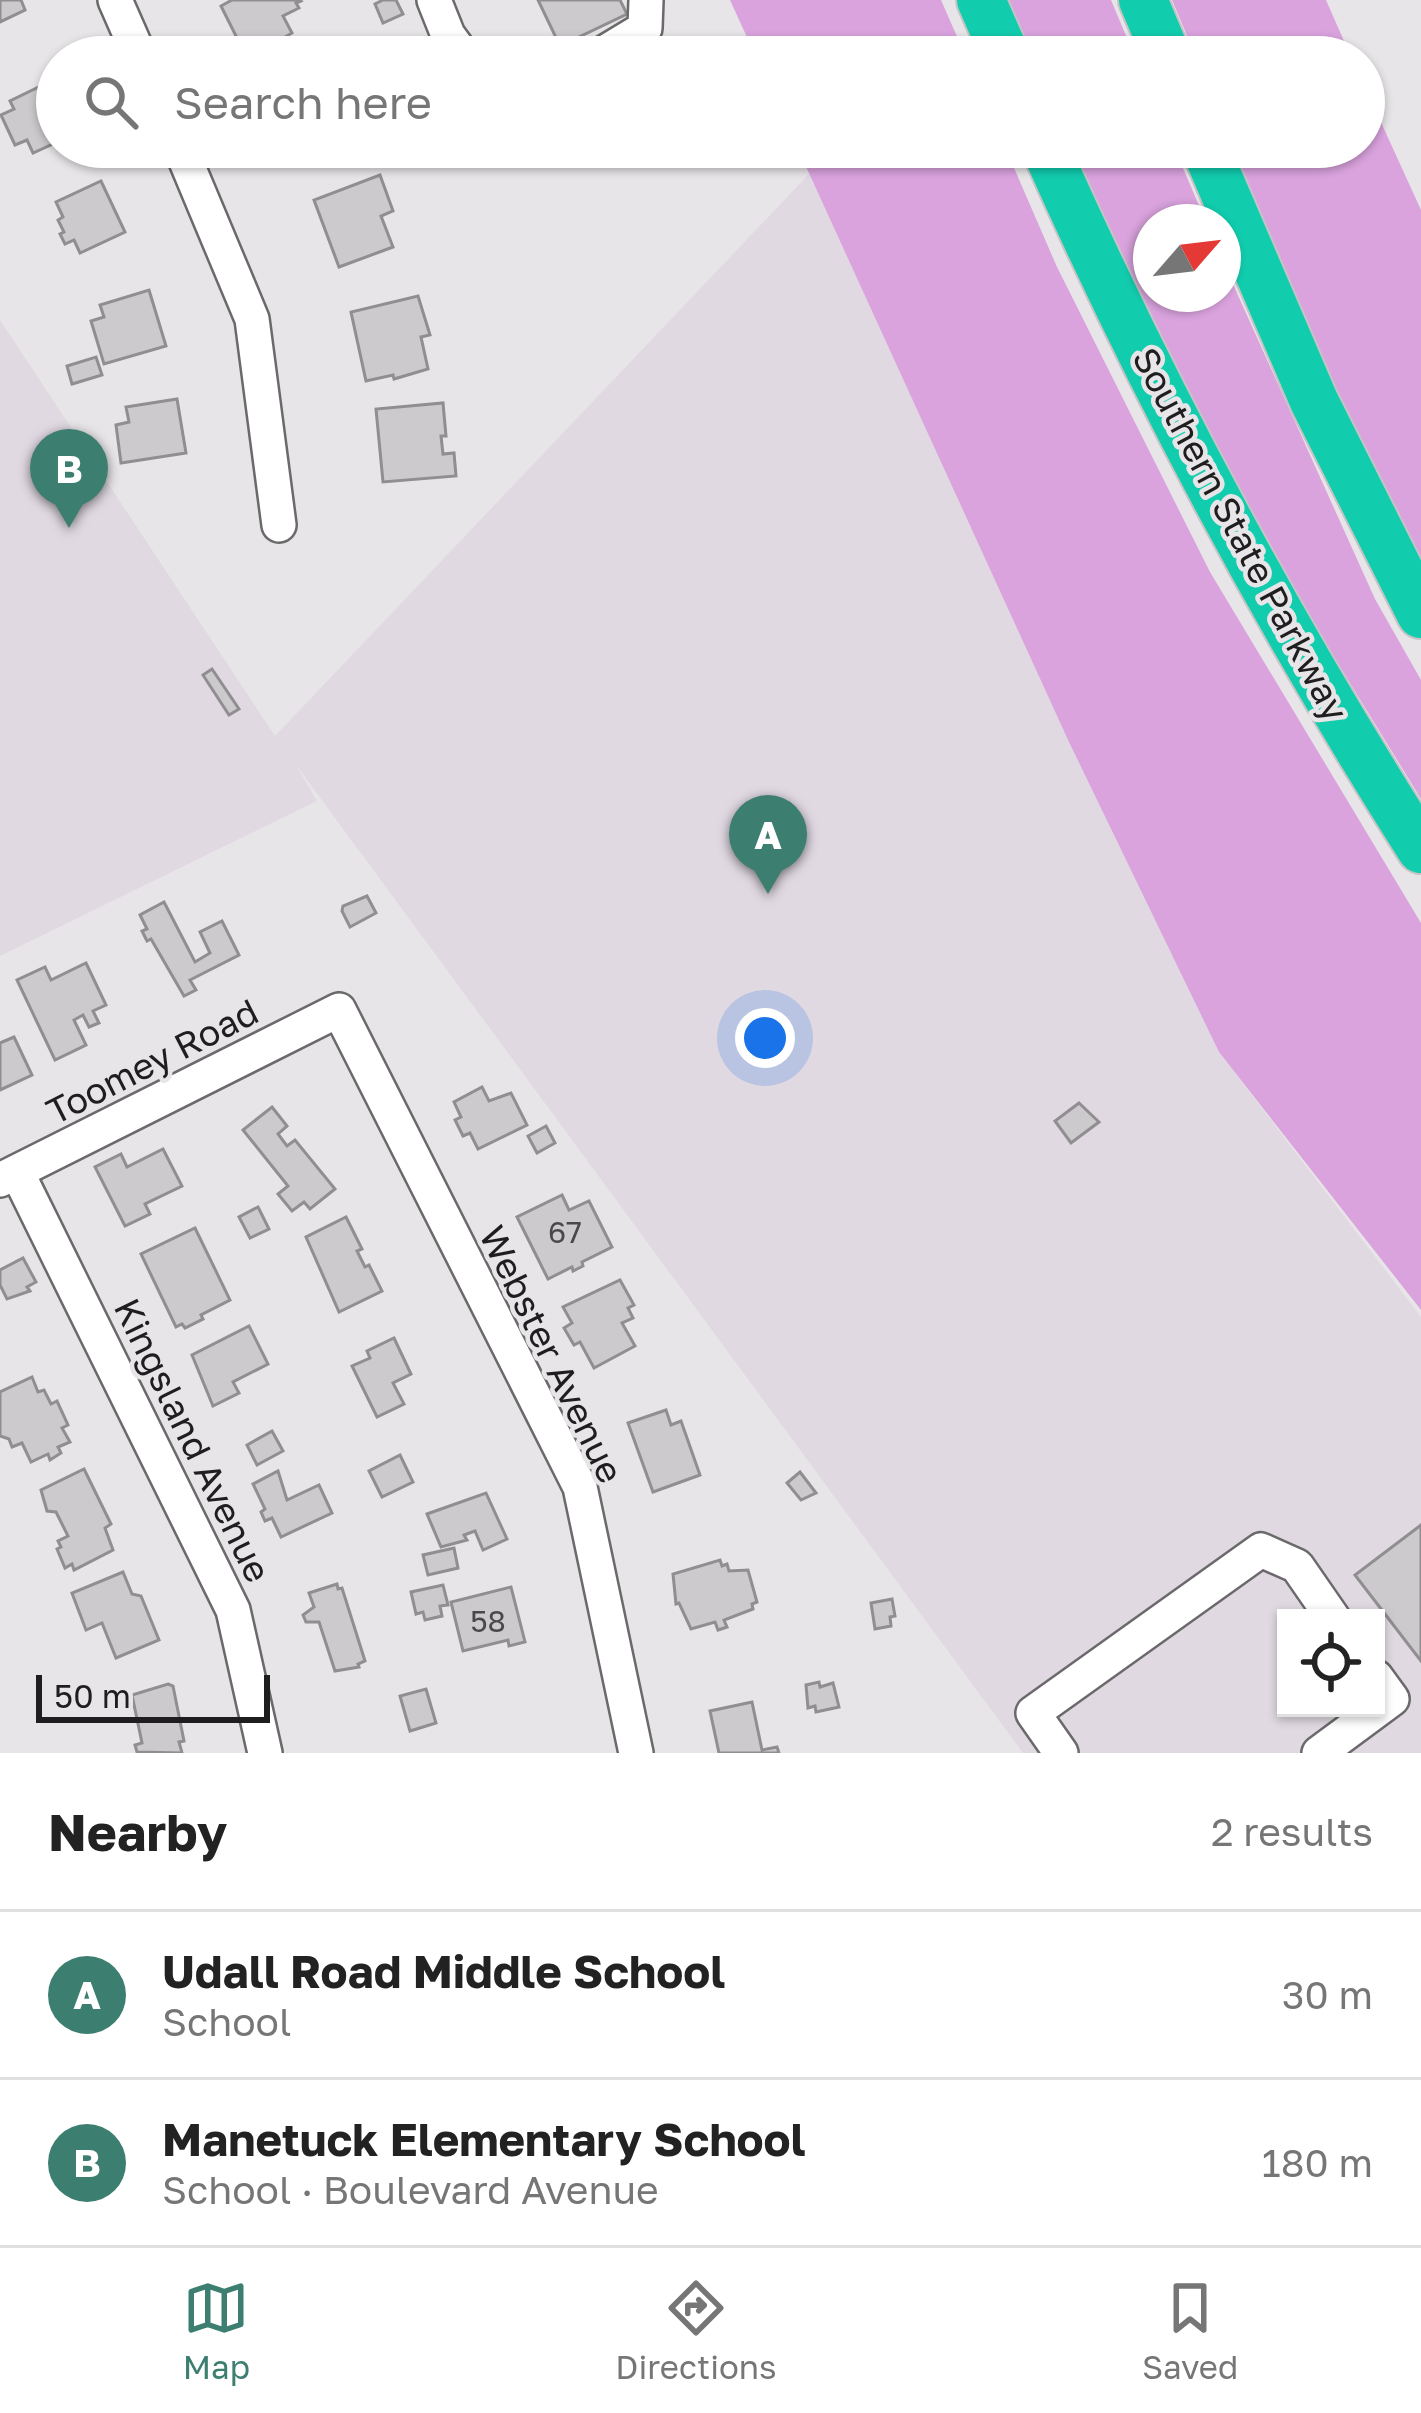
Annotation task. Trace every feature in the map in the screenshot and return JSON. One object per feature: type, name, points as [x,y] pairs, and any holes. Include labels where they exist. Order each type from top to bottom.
[{"type":"highway","points":[[981,0],[997,36]]},
{"type":"highway","points":[[1143,0],[1158,36]]},
{"type":"highway","name":"Southern State Parkway","points":[[1055,168],[1209,486],[1291,636],[1421,849]]},
{"type":"highway","points":[[1214,168],[1314,401],[1421,614]]},
{"type":"street","points":[[115,0],[131,36]]},
{"type":"street","points":[[434,0],[449,36]]},
{"type":"street","points":[[631,36],[645,28],[646,0]]},
{"type":"street","points":[[189,168],[252,319],[279,525]]},
{"type":"street","name":"Toomey Road","points":[[9,1176],[339,1010]]},
{"type":"street","name":"Webster Avenue","points":[[339,1010],[580,1487],[636,1753]]},
{"type":"street","name":"Kingsland Avenue","points":[[9,1176],[233,1610],[265,1753]]},
{"type":"street","points":[[1061,1753],[1034,1713],[1261,1550],[1297,1566],[1327,1609]]},
{"type":"street","points":[[1319,1753],[1368,1717]]},
{"type":"shaded area","points":[[730,0],[941,0],[957,36],[746,36]]},
{"type":"shaded area","points":[[1009,0],[1111,0],[1126,36],[1024,36]]},
{"type":"shaded area","points":[[1172,0],[1326,0],[1342,36],[1187,36]]},
{"type":"shaded area","points":[[1385,131],[1421,210],[1421,566],[1333,389],[1242,168],[1385,168]]},
{"type":"shaded area","points":[[807,168],[1014,168],[1057,267],[1210,572],[1421,923],[1421,1310],[1219,1052],[1069,742]]},
{"type":"shaded area","points":[[1080,168],[1183,168],[1198,204],[1133,204],[1133,277]]},
{"type":"shaded area","points":[[809,174],[1219,1052],[1421,1317],[1421,1753],[1023,1753],[296,765],[317,801],[0,956],[0,320],[275,736]]},
{"type":"shaded area","points":[[1241,302],[1375,599],[1421,680],[1421,799],[1323,639],[1212,439],[1150,312],[1241,312]]},
{"type":"building","points":[[0,0],[21,0],[25,10],[0,22]]},
{"type":"building","points":[[232,0],[301,1],[296,3],[299,8],[283,16],[292,33],[287,36],[236,36],[221,6]]},
{"type":"building","points":[[396,0],[403,14],[383,23],[375,4]]},
{"type":"building","points":[[538,0],[620,0],[627,14],[581,36],[555,36]]},
{"type":"building","points":[[36,88],[36,152],[27,140],[15,145],[1,115],[14,109],[10,101]]},
{"type":"building","points":[[380,175],[393,211],[381,216],[393,247],[339,267],[314,200]]},
{"type":"building","points":[[101,181],[125,232],[80,253],[74,240],[65,244],[60,234],[64,232],[58,220],[63,217],[56,202]]},
{"type":"building","points":[[149,290],[166,346],[104,364],[91,321],[104,317],[100,305]]},
{"type":"building","points":[[418,296],[430,335],[421,337],[428,369],[366,381],[351,312]]},
{"type":"building","points":[[96,357],[102,375],[72,384],[67,366]]},
{"type":"building","points":[[177,399],[186,453],[121,463],[116,425],[129,422],[126,407]]},
{"type":"building","points":[[443,403],[443,454],[454,453],[456,476],[383,482],[376,409]]},
{"type":"building","points":[[212,669],[239,709],[229,715],[203,675]]},
{"type":"building","points":[[367,896],[376,913],[350,927],[343,906]]},
{"type":"building","points":[[164,902],[195,962],[210,953],[200,932],[222,921],[239,955],[190,980],[196,990],[184,996],[142,931],[147,929],[140,915]]},
{"type":"building","points":[[86,963],[106,1005],[93,1011],[99,1023],[89,1027],[83,1015],[74,1020],[86,1045],[55,1060],[17,980],[45,967],[51,980]]},
{"type":"building","points":[[14,1037],[32,1075],[0,1090],[0,1043]]},
{"type":"building","points":[[482,1087],[489,1101],[511,1093],[527,1125],[478,1149],[470,1133],[463,1136],[455,1120],[461,1117],[454,1102]]},
{"type":"building","points":[[1079,1103],[1099,1122],[1071,1143],[1055,1121]]},
{"type":"building","points":[[272,1107],[287,1126],[278,1134],[287,1146],[295,1140],[335,1189],[310,1209],[304,1202],[292,1211],[278,1194],[288,1186],[243,1130]]},
{"type":"building","points":[[546,1126],[555,1143],[537,1153],[528,1136]]},
{"type":"building","points":[[163,1149],[182,1186],[145,1204],[150,1214],[125,1226],[95,1167],[121,1154],[127,1167]]},
{"type":"building","points":[[562,1195],[569,1210],[589,1201],[612,1247],[573,1271],[572,1267],[548,1279],[517,1217]]},
{"type":"building","points":[[258,1207],[269,1229],[250,1238],[239,1217]]},
{"type":"building","points":[[346,1217],[362,1249],[357,1251],[382,1291],[339,1312],[306,1237]]},
{"type":"building","points":[[195,1228],[230,1300],[185,1328],[182,1324],[176,1327],[141,1254]]},
{"type":"building","points":[[23,1258],[36,1282],[27,1287],[30,1291],[7,1299],[0,1270]]},
{"type":"building","points":[[620,1280],[634,1305],[628,1308],[633,1318],[622,1323],[635,1346],[594,1368],[580,1342],[574,1345],[564,1328],[572,1323],[563,1307]]},
{"type":"building","points":[[249,1326],[268,1364],[233,1382],[239,1393],[213,1406],[192,1355]]},
{"type":"building","points":[[394,1338],[411,1374],[393,1383],[404,1404],[377,1417],[352,1366],[370,1358],[367,1351]]},
{"type":"building","points":[[32,1377],[38,1392],[44,1390],[51,1404],[57,1401],[70,1442],[58,1447],[61,1453],[50,1460],[48,1454],[31,1462],[22,1443],[12,1447],[9,1439],[0,1436],[0,1392]]},
{"type":"building","points":[[666,1410],[671,1425],[681,1421],[700,1475],[653,1492],[628,1423]]},
{"type":"building","points":[[272,1431],[283,1451],[257,1465],[247,1445]]},
{"type":"building","points":[[400,1455],[413,1482],[382,1497],[369,1471]]},
{"type":"building","points":[[84,1469],[111,1524],[105,1528],[113,1550],[74,1570],[72,1564],[65,1568],[57,1549],[61,1547],[58,1541],[68,1536],[56,1512],[47,1511],[41,1490]]},
{"type":"building","points":[[278,1471],[287,1500],[319,1485],[332,1513],[281,1537],[272,1518],[265,1521],[261,1512],[265,1509],[253,1484]]},
{"type":"building","points":[[800,1472],[816,1493],[801,1500],[787,1483]]},
{"type":"building","points":[[486,1493],[507,1539],[483,1550],[475,1531],[464,1535],[467,1540],[441,1547],[427,1514]]},
{"type":"building","points":[[1421,1525],[1421,1661],[1385,1609],[1355,1575]]},
{"type":"building","points":[[454,1548],[458,1568],[428,1575],[423,1555]]},
{"type":"building","points":[[720,1560],[729,1571],[748,1570],[757,1602],[753,1609],[724,1620],[727,1627],[718,1630],[715,1622],[691,1629],[676,1604],[673,1574]]},
{"type":"building","points":[[123,1572],[132,1594],[141,1596],[159,1640],[116,1658],[102,1623],[86,1630],[72,1593]]},
{"type":"building","points":[[337,1584],[365,1661],[359,1667],[335,1671],[319,1622],[306,1622],[303,1615],[314,1607],[309,1593]]},
{"type":"building","points":[[443,1585],[448,1605],[440,1606],[442,1616],[425,1620],[423,1612],[416,1614],[411,1592]]},
{"type":"building","points":[[511,1587],[525,1642],[509,1646],[508,1640],[463,1651],[451,1602]]},
{"type":"building","points":[[892,1599],[895,1616],[890,1617],[891,1626],[875,1629],[871,1603]]},
{"type":"building","points":[[819,1682],[820,1687],[833,1683],[839,1707],[816,1712],[815,1706],[808,1708],[806,1685]]},
{"type":"building","points":[[173,1686],[182,1753],[137,1752],[135,1745],[142,1743],[132,1695]]},
{"type":"building","points":[[426,1689],[436,1723],[410,1731],[400,1696]]},
{"type":"building","points":[[752,1702],[762,1750],[777,1747],[779,1753],[719,1753],[710,1711]]},
{"type":"place","name":"Manetuck Elementary School","points":[[69,528]]},
{"type":"place","name":"Udall Road Middle School","points":[[768,894]]}]
